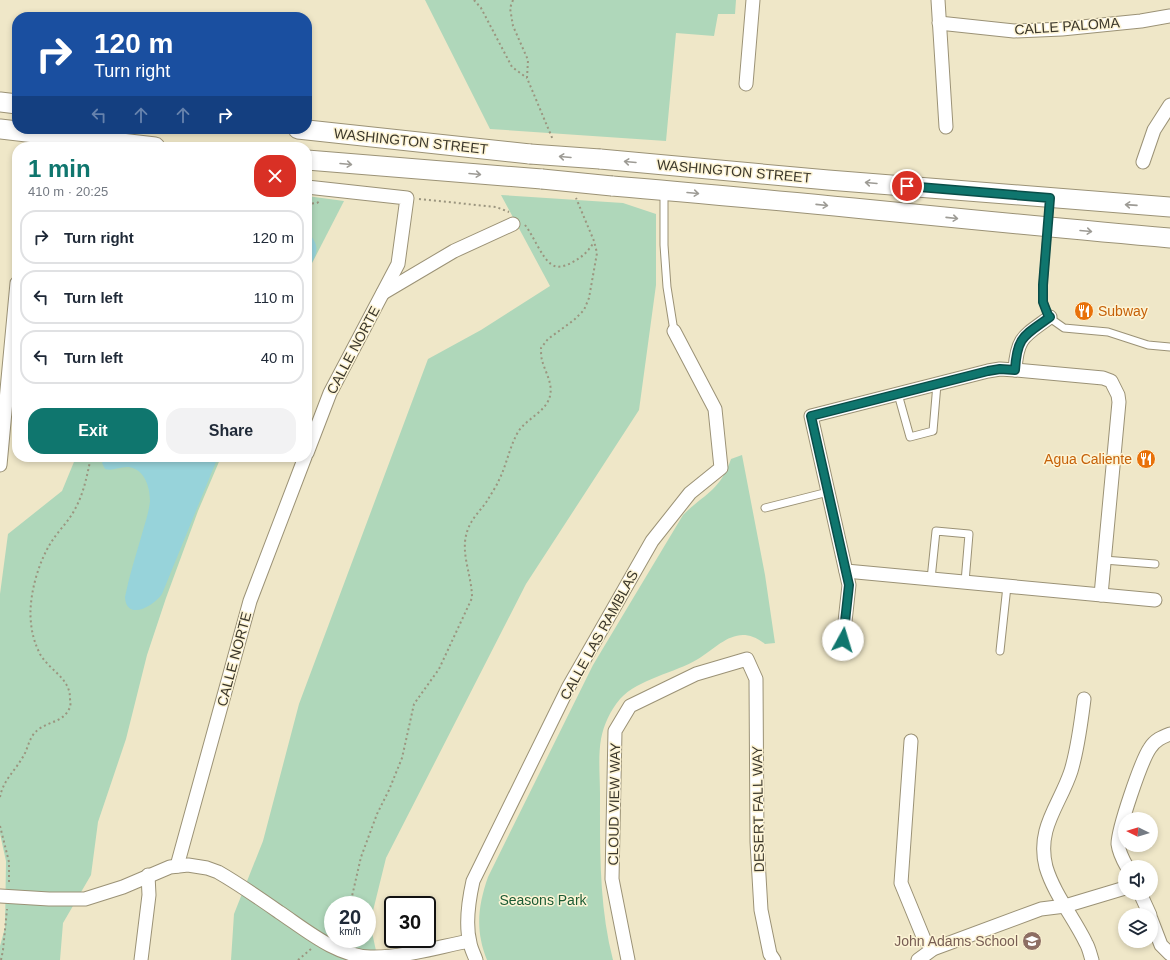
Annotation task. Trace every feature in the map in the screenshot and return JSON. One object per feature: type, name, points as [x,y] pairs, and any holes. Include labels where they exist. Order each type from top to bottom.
[{"type":"main road","points":[[0,102],[12,103]]},
{"type":"main road","points":[[0,130],[12,131]]},
{"type":"main road","name":"WASHINGTON STREET","points":[[312,131],[530,154],[1170,208]]},
{"type":"main road","points":[[36,134],[109,142]]},
{"type":"main road","name":"WASHINGTON STREET","points":[[312,160],[664,190],[1048,228],[1170,238]]},
{"type":"street","points":[[746,84],[753,0]]},
{"type":"street","points":[[938,0],[946,127]]},
{"type":"street","name":"CALLE PALOMA","points":[[939,23],[1014,31],[1062,29],[1141,21],[1170,16]]},
{"type":"street","points":[[1142,162],[1154,130],[1170,105]]},
{"type":"street","name":"CALLE NORTE","points":[[312,188],[407,198],[398,264],[330,393],[312,440]]},
{"type":"street","name":"CALLE NORTE","points":[[383,293],[454,251],[513,224]]},
{"type":"street","points":[[1015,370],[1016,352],[1020,342],[1028,333],[1050,317]]},
{"type":"street","name":"CALLE LAS RAMBLAS","points":[[476,960],[469,941],[468,905],[474,881],[568,688],[652,542],[690,493],[721,468],[715,409],[674,331]]},
{"type":"street","points":[[0,465],[12,337]]},
{"type":"street","points":[[843,640],[849,585],[811,416],[988,371],[1000,369],[1104,378],[1111,381],[1114,386],[1119,402],[1101,595]]},
{"type":"street","name":"CALLE NORTE","points":[[177,866],[250,601],[303,462]]},
{"type":"street","points":[[846,571],[1155,600]]},
{"type":"street","name":"CLOUD VIEW WAY","points":[[628,960],[612,880],[615,731],[630,706],[696,674],[747,659]]},
{"type":"street","name":"DESERT FALL WAY","points":[[747,659],[756,679],[757,842],[761,910],[770,954],[774,960]]},
{"type":"street","points":[[1084,699],[1077,748],[1070,772],[1050,815],[1044,842],[1044,854],[1053,885],[1086,943],[1092,960]]},
{"type":"street","points":[[1123,860],[1118,846],[1120,831],[1143,763],[1150,748],[1156,741],[1170,734]]},
{"type":"street","points":[[911,741],[901,883],[924,939],[933,949]]},
{"type":"street","points":[[0,896],[85,900],[123,887],[148,875],[170,867],[188,865],[207,868],[218,872],[323,941],[348,953],[362,957],[399,955],[469,941]]},
{"type":"street","points":[[141,960],[150,895],[148,875]]},
{"type":"street","points":[[918,960],[933,949],[1041,909],[1065,906],[1118,890]]},
{"type":"street","points":[[1158,937],[1161,945],[1170,954]]},
{"type":"lane","points":[[664,190],[664,245],[667,287],[674,331]]},
{"type":"lane","points":[[1050,198],[1043,302],[1048,315],[1064,328],[1108,332],[1148,345],[1170,347]]},
{"type":"lane","points":[[898,394],[910,437],[933,432],[937,384]]},
{"type":"lane","points":[[765,508],[828,492]]},
{"type":"lane","points":[[931,579],[936,531],[969,534],[965,582]]},
{"type":"lane","points":[[1104,560],[1155,564]]},
{"type":"lane","points":[[1000,651],[1007,586]]},
{"type":"path","points":[[474,0],[481,8],[512,67],[527,78]]},
{"type":"path","points":[[513,0],[510,8],[513,26],[528,60],[527,78],[553,142]]},
{"type":"path","points":[[352,896],[361,857],[377,814],[402,758],[414,704],[439,669],[472,598],[472,589],[466,564],[464,546],[468,529],[488,500],[500,479],[508,451],[519,431],[528,419],[542,409],[550,396],[551,386],[542,360],[541,348],[548,339],[584,310],[589,298],[597,254],[594,241],[574,191]]},
{"type":"path","points":[[0,797],[6,780],[24,754],[32,735],[39,728],[53,723],[64,716],[71,706],[70,691],[64,680],[41,656],[34,642],[31,621],[32,599],[36,578],[42,559],[52,542],[76,509],[85,487],[90,462]]},
{"type":"green space","points":[[425,0],[736,0],[735,14],[718,14],[714,36],[676,33],[666,141],[490,129]]},
{"type":"green space","points":[[501,195],[623,203],[656,214],[656,285],[639,410],[526,584],[386,858],[376,899],[376,896],[324,896],[324,948],[375,948],[378,960],[231,960],[234,914],[263,841],[299,704],[428,359],[481,330],[550,286]]},
{"type":"green space","points":[[312,197],[344,201],[312,263]]},
{"type":"green space","name":"Seasons Park","points":[[742,455],[765,575],[775,643],[765,644],[746,635],[738,635],[730,638],[689,664],[637,686],[620,699],[613,708],[602,733],[599,766],[601,878],[608,940],[613,960],[487,960],[483,949],[479,928],[479,918],[482,898],[488,877],[593,665],[683,515],[717,485],[727,470],[731,459]]},
{"type":"green space","points":[[74,462],[219,462],[198,511],[147,655],[126,739],[98,822],[91,875],[63,923],[60,960],[0,960],[0,946],[5,928],[6,861],[0,834],[0,594],[8,534],[62,491]]},
{"type":"water","points":[[312,237],[316,246],[312,262]]},
{"type":"water","points":[[216,462],[162,594],[147,607],[135,610],[130,608],[125,597],[149,509],[150,501],[147,482],[139,471],[131,467],[109,470],[105,469],[102,463]]},
{"type":"place","name":"Subway","points":[[1084,311]]},
{"type":"place","name":"Agua Caliente","points":[[1146,459]]},
{"type":"place","name":"John Adams School","points":[[1032,941]]},
{"type":"route","points":[[843,640],[849,585],[811,416],[988,371],[1000,369],[1015,370],[1016,352],[1020,342],[1028,333],[1050,317],[1043,302],[1050,198],[907,186]]}]
